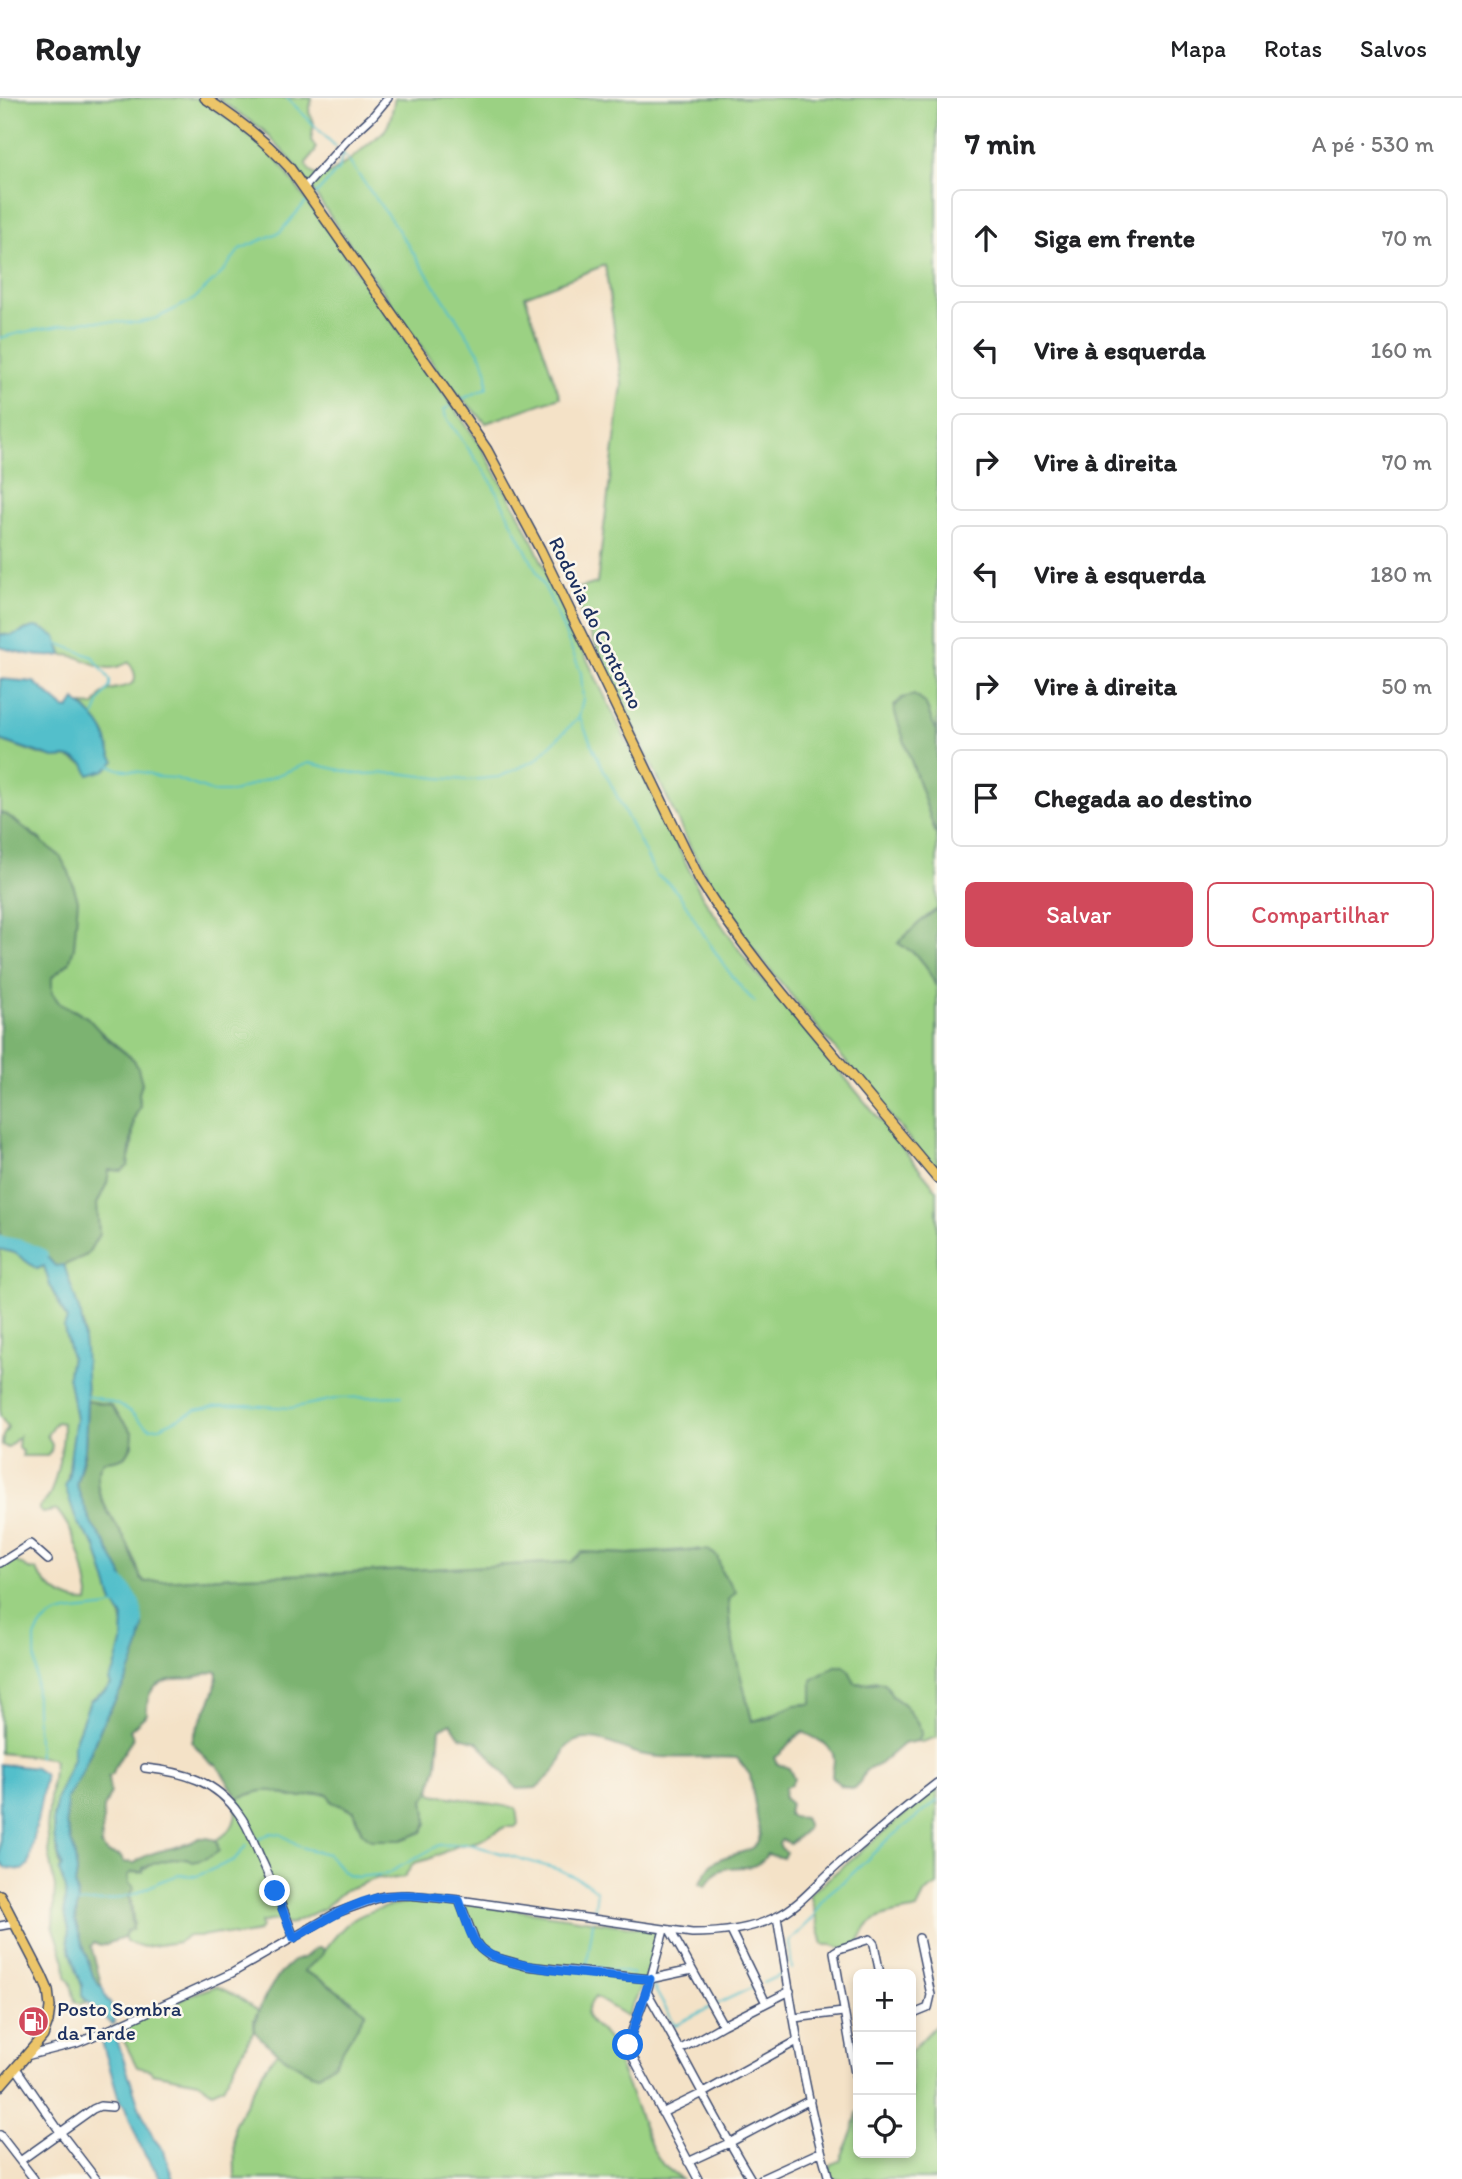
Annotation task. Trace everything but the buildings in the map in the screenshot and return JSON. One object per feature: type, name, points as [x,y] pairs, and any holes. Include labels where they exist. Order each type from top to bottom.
[{"type":"main road","name":"Rodovia do Contorno","points":[[205,98],[241,122],[272,149],[304,188],[487,450],[552,571],[700,880],[718,910],[751,956],[937,1178]]},
{"type":"main road","points":[[0,1895],[48,1990],[50,2007],[43,2035],[0,2086]]},
{"type":"street","points":[[304,188],[388,98]]},
{"type":"street","points":[[0,1563],[30,1544],[48,1560]]},
{"type":"street","points":[[145,1768],[178,1772],[191,1777],[223,1795],[234,1807],[247,1827],[294,1938]]},
{"type":"street","points":[[26,2056],[77,2043],[115,2027],[232,1973],[336,1913],[384,1896],[408,1895],[459,1900],[692,1933],[731,1931],[777,1917],[792,1907],[867,1840],[937,1783]]},
{"type":"street","points":[[459,1900],[475,1941],[489,1956],[526,1966],[650,1979],[692,1970]]},
{"type":"street","points":[[777,1917],[797,2041],[826,2178]]},
{"type":"street","points":[[0,1926],[16,1923]]},
{"type":"street","points":[[667,1930],[723,2025]]},
{"type":"street","points":[[667,1930],[628,2048],[698,2179]]},
{"type":"street","points":[[731,1931],[766,2003]]},
{"type":"street","points":[[916,2012],[928,2008],[932,1995],[919,1938]]},
{"type":"street","points":[[853,2064],[834,1954],[839,1949],[870,1939],[874,1944],[879,1969]]},
{"type":"street","points":[[647,1992],[751,2179]]},
{"type":"street","points":[[681,2049],[790,1992]]},
{"type":"street","points":[[794,2018],[843,2012]]},
{"type":"street","points":[[662,2113],[797,2041]]},
{"type":"street","points":[[16,2068],[96,2179]]},
{"type":"street","points":[[688,2162],[810,2100]]},
{"type":"street","points":[[20,2161],[93,2109],[100,2106],[112,2107]]},
{"type":"street","points":[[0,2135],[34,2179]]},
{"type":"street","points":[[761,2179],[820,2152]]},
{"type":"green space","points":[[0,98],[197,98],[236,124],[279,162],[479,443],[524,523],[702,896],[751,967],[803,1026],[937,1190],[937,1737],[918,1741],[922,1733],[917,1722],[903,1704],[892,1696],[888,1687],[876,1681],[855,1683],[835,1666],[812,1680],[812,1704],[797,1705],[752,1721],[730,1637],[729,1603],[732,1586],[722,1573],[717,1556],[697,1549],[628,1554],[582,1552],[571,1562],[146,1582],[141,1579],[128,1544],[99,1493],[97,1482],[97,1473],[103,1462],[126,1456],[132,1446],[133,1433],[110,1405],[87,1401],[83,1325],[64,1265],[87,1255],[99,1234],[97,1204],[107,1183],[109,1169],[128,1160],[132,1148],[134,1118],[140,1106],[139,1093],[142,1083],[134,1060],[76,1011],[60,1004],[52,993],[52,977],[69,963],[74,947],[75,924],[41,840],[7,815],[0,813],[0,740],[39,754],[54,758],[66,757],[84,764],[111,758],[105,733],[83,705],[94,706],[105,692],[129,685],[135,678],[129,662],[119,667],[102,667],[80,658],[62,655],[61,650],[26,629],[15,636],[0,634]]},
{"type":"green space","points":[[217,98],[312,98],[309,112],[314,123],[311,140],[316,148],[306,163],[311,172],[325,175],[343,165],[383,132],[389,123],[395,98],[937,98],[937,733],[925,703],[894,710],[937,837],[937,909],[898,943],[917,955],[937,988],[937,1173],[736,928],[692,851],[582,616],[573,590],[597,583],[622,384],[605,265],[525,296],[560,397],[486,423],[446,382],[291,160],[263,130]]},
{"type":"green space","points":[[914,695],[925,703],[937,733],[937,837],[894,710],[894,706],[902,698]]},
{"type":"green space","points":[[0,813],[7,815],[60,856],[69,872],[78,900],[74,947],[69,963],[52,977],[52,993],[60,1004],[87,1017],[106,1038],[134,1060],[142,1083],[128,1166],[122,1171],[109,1170],[107,1183],[97,1204],[99,1234],[87,1255],[60,1267],[55,1266],[49,1259],[0,1241]]},
{"type":"green space","points":[[937,909],[937,988],[917,955],[898,943]]},
{"type":"green space","points":[[0,1249],[15,1253],[37,1269],[44,1266],[51,1288],[67,1319],[71,1357],[68,1375],[76,1419],[67,1482],[77,1522],[96,1547],[113,1603],[123,1622],[122,1643],[111,1685],[90,1701],[73,1746],[73,1759],[59,1792],[53,1817],[55,1842],[66,1889],[64,1910],[69,1929],[68,1938],[87,2002],[80,2004],[75,2001],[66,1976],[65,1961],[53,1925],[55,1887],[47,1827],[54,1761],[51,1758],[0,1753],[0,1565],[10,1558],[36,1570],[51,1588],[72,1600],[88,1602],[89,1595],[82,1561],[70,1529],[57,1510],[43,1513],[39,1510],[47,1500],[55,1479],[62,1447],[62,1423],[56,1422],[47,1435],[52,1445],[47,1456],[22,1456],[23,1452],[18,1448],[19,1436],[8,1448],[2,1445],[8,1428],[0,1416]]},
{"type":"green space","points":[[87,1401],[110,1405],[133,1433],[127,1455],[104,1461],[98,1471],[97,1482],[103,1503],[127,1543],[141,1579],[146,1582],[571,1562],[582,1552],[628,1554],[708,1550],[717,1556],[722,1573],[736,1592],[728,1600],[729,1616],[752,1721],[768,1718],[794,1705],[812,1704],[812,1680],[835,1666],[845,1666],[855,1683],[885,1683],[892,1696],[903,1704],[917,1722],[922,1733],[918,1741],[903,1744],[880,1764],[865,1771],[853,1789],[840,1785],[832,1777],[834,1759],[831,1750],[803,1732],[774,1758],[777,1764],[789,1768],[794,1779],[791,1785],[785,1787],[784,1798],[790,1803],[788,1814],[791,1817],[804,1818],[807,1829],[790,1844],[782,1840],[779,1843],[786,1852],[783,1858],[767,1854],[758,1864],[721,1870],[705,1886],[700,1883],[713,1863],[753,1847],[760,1835],[750,1775],[737,1758],[652,1756],[597,1740],[580,1740],[566,1748],[557,1768],[536,1788],[517,1789],[478,1742],[460,1737],[451,1723],[440,1729],[437,1765],[430,1791],[424,1800],[427,1823],[422,1832],[401,1840],[371,1840],[362,1833],[354,1811],[332,1802],[328,1794],[297,1797],[267,1791],[238,1798],[217,1765],[209,1762],[192,1742],[211,1699],[217,1671],[166,1681],[152,1690],[147,1714],[130,1730],[133,1737],[113,1774],[108,1777],[110,1794],[104,1808],[101,1846],[108,1853],[120,1856],[124,1862],[135,1863],[146,1856],[199,1838],[216,1840],[219,1851],[193,1862],[182,1859],[161,1861],[143,1868],[143,1872],[128,1875],[129,1883],[134,1889],[129,1895],[133,1929],[126,1931],[124,1938],[100,1946],[94,1943],[91,1946],[102,1987],[93,1976],[75,1921],[78,1901],[75,1885],[77,1872],[66,1824],[67,1798],[115,1701],[143,1626],[121,1573],[104,1541],[92,1526],[76,1485],[85,1452]]},
{"type":"green space","points":[[937,1790],[937,1885],[925,1893],[917,1909],[882,1917],[870,1923],[851,1951],[823,1945],[810,1894],[931,1792]]},
{"type":"green space","points":[[261,1791],[275,1791],[291,1797],[302,1797],[315,1792],[329,1794],[347,1809],[354,1811],[362,1833],[401,1840],[422,1832],[427,1823],[424,1800],[430,1791],[433,1794],[516,1808],[518,1824],[515,1827],[505,1827],[479,1841],[457,1846],[414,1863],[404,1877],[378,1878],[345,1890],[323,1909],[288,1925],[278,1920],[271,1921],[260,1923],[258,1932],[237,1936],[218,1933],[188,1936],[178,1942],[144,1947],[126,1942],[124,1935],[134,1925],[128,1875],[133,1872],[140,1873],[151,1864],[167,1860],[198,1861],[218,1846],[216,1840],[228,1832],[235,1818],[238,1798]]},
{"type":"green space","points":[[420,1899],[464,1902],[659,1931],[644,1982],[627,2016],[595,1997],[587,2012],[590,2022],[610,2042],[652,2148],[663,2165],[681,2179],[235,2179],[234,2125],[263,2071],[278,2051],[311,2073],[352,2001],[304,1971],[353,1920],[381,1908]]},
{"type":"green space","points":[[316,1948],[324,1951],[322,1955],[304,1971],[325,1982],[366,2012],[334,2064],[319,2075],[284,2057],[254,2031],[262,2003],[279,1975],[293,1961],[305,1957]]},
{"type":"green space","points":[[216,1986],[239,1997],[258,2011],[254,2020],[254,2031],[223,2087],[212,2092],[198,2082],[152,2073],[137,2067],[115,2028]]},
{"type":"green space","points":[[937,2024],[937,2179],[833,2179],[831,2165],[840,2160],[853,2128],[853,2158],[916,2158],[916,2046]]},
{"type":"water","points":[[34,627],[56,637],[62,655],[39,656],[0,647],[0,634],[13,634]]},
{"type":"water","points":[[0,679],[34,682],[64,708],[69,709],[75,700],[102,729],[115,761],[105,770],[89,775],[84,764],[75,759],[54,758],[0,740]]},
{"type":"water","points":[[0,1241],[42,1251],[55,1266],[64,1265],[81,1316],[85,1348],[85,1446],[76,1485],[92,1525],[121,1573],[143,1626],[139,1647],[127,1679],[104,1720],[81,1775],[67,1798],[66,1824],[77,1872],[75,1885],[78,1901],[75,1921],[93,1976],[110,2002],[115,2023],[112,2024],[82,1996],[82,1986],[68,1938],[69,1929],[64,1910],[66,1889],[59,1871],[62,1866],[55,1842],[53,1820],[57,1798],[73,1759],[73,1746],[90,1701],[111,1685],[109,1680],[122,1643],[123,1617],[113,1603],[96,1547],[77,1522],[65,1486],[69,1477],[76,1419],[68,1375],[71,1357],[64,1328],[67,1319],[51,1288],[44,1266],[37,1269],[15,1253],[0,1249]]},
{"type":"water","points":[[0,1764],[35,1768],[44,1774],[29,1864],[22,1870],[5,1868],[0,1862]]},
{"type":"water","points":[[113,2028],[140,2109],[154,2139],[164,2151],[173,2179],[160,2179],[145,2155],[125,2107],[120,2102],[100,2035]]},
{"type":"waterway","points":[[287,98],[336,147]]},
{"type":"waterway","points":[[342,152],[394,224],[482,357],[487,373],[487,388],[460,400]]},
{"type":"waterway","points":[[315,195],[339,169],[342,154]]},
{"type":"waterway","points":[[0,338],[88,321],[138,323],[157,318],[193,300],[222,273],[240,249],[280,232],[306,202]]},
{"type":"waterway","points":[[110,765],[157,777],[175,778],[213,792],[233,792],[309,763],[358,774],[398,773],[469,780],[499,777],[536,760],[579,717],[583,699],[581,673],[570,645],[550,598],[491,481],[446,417],[444,410],[450,406]]},
{"type":"waterway","points":[[57,643],[93,657],[110,680],[110,686],[94,717]]},
{"type":"waterway","points":[[580,718],[656,875],[677,892],[726,968],[755,1002]]},
{"type":"waterway","points":[[0,1242],[22,1246],[42,1255]]},
{"type":"waterway","points":[[85,1396],[123,1407],[150,1428],[160,1427],[196,1410],[216,1406],[291,1408],[340,1398],[402,1396]]},
{"type":"waterway","points":[[120,1583],[134,1604],[136,1629]]},
{"type":"waterway","points":[[39,1757],[35,1638],[41,1626],[58,1614],[115,1605]]},
{"type":"waterway","points":[[792,1969],[789,1942],[812,1919],[821,1902],[887,1840],[937,1801]]},
{"type":"waterway","points":[[257,1840],[271,1833],[280,1834],[303,1848],[328,1854],[348,1875],[357,1877],[387,1874],[439,1845],[469,1844],[560,1870],[587,1883],[597,1891],[594,1915]]},
{"type":"waterway","points":[[78,1903],[105,1901],[135,1894],[179,1875],[197,1876],[234,1860],[247,1845]]},
{"type":"waterway","points":[[593,1922],[587,1965],[634,1974]]},
{"type":"waterway","points":[[763,1983],[782,1974]]},
{"type":"waterway","points":[[653,1986],[675,2025],[709,2008]]},
{"type":"waterway","points":[[717,2004],[753,1987]]},
{"type":"place","name":"Posto Sombra da Tarde","points":[[34,2021]]},
{"type":"route","points":[[275,1891],[294,1938],[336,1913],[384,1896],[408,1895],[459,1900],[475,1941],[489,1956],[526,1966],[650,1979],[628,2045]]}]
